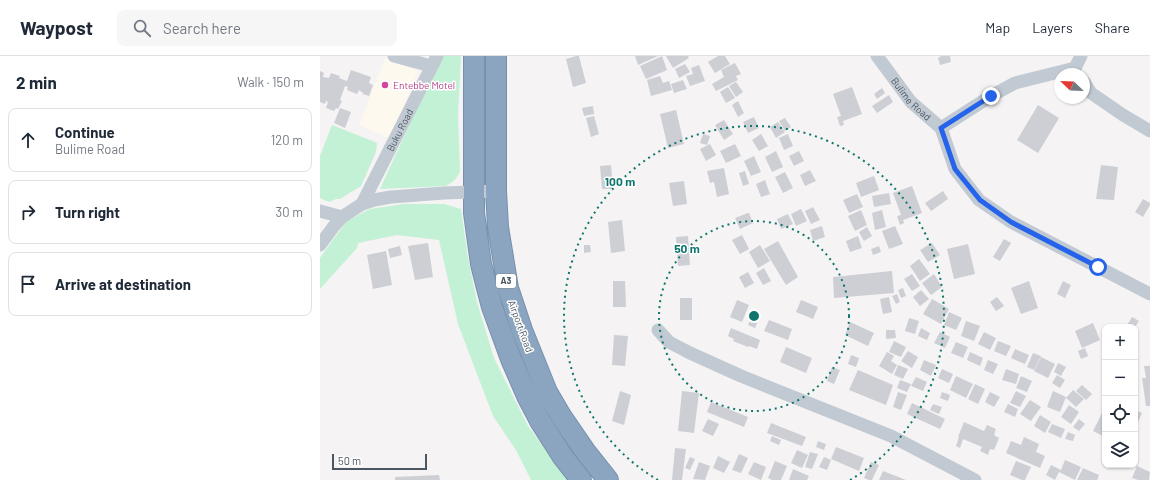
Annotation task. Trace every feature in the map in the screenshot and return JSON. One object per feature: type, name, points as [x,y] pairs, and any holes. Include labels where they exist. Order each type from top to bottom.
[{"type":"highway","name":"Airport Road","points":[[474,56],[474,213],[481,264],[492,306],[518,375],[540,421],[563,457],[581,480]]},
{"type":"highway","name":"Airport Road","points":[[496,56],[496,191],[498,227],[508,288],[522,330],[548,392],[561,416],[585,451],[608,480]]},
{"type":"street","points":[[394,56],[434,61]]},
{"type":"street","name":"Bulime Road","points":[[877,56],[911,102],[941,128],[955,169],[980,200],[1011,222],[1150,294]]},
{"type":"street","points":[[1078,68],[1081,56]]},
{"type":"street","name":"Buku Road","points":[[362,204],[434,61]]},
{"type":"street","points":[[941,128],[991,96],[1015,83],[1054,75]]},
{"type":"street","points":[[1090,93],[1150,131]]},
{"type":"street","points":[[320,245],[342,217],[362,204],[374,200],[392,197],[496,191]]},
{"type":"street","points":[[320,211],[342,217]]},
{"type":"street","points":[[658,330],[669,342],[690,353],[741,376],[891,436],[975,480]]},
{"type":"shaded area","points":[[385,58],[418,71],[390,139],[359,125]]},
{"type":"green space","points":[[443,56],[461,56],[458,113],[459,174],[446,186],[380,189],[434,71]]},
{"type":"green space","points":[[332,125],[377,143],[376,152],[361,186],[340,199],[329,202],[320,198],[320,156]]},
{"type":"green space","points":[[404,204],[444,204],[461,209],[468,258],[477,302],[494,358],[528,426],[568,480],[531,480],[516,450],[493,416],[458,324],[439,240],[397,235],[358,243],[357,248],[320,289],[320,258],[347,221],[370,209]]},
{"type":"building","points":[[579,56],[586,83],[573,87],[566,59]]},
{"type":"building","points":[[635,56],[658,56],[638,65]]},
{"type":"building","points":[[662,56],[667,70],[646,79],[640,66]]},
{"type":"building","points":[[666,56],[688,56],[689,58],[673,68]]},
{"type":"building","points":[[718,56],[725,56],[730,64],[715,73],[708,62]]},
{"type":"building","points":[[941,56],[950,56],[951,62],[940,65],[938,58]]},
{"type":"building","points":[[735,63],[741,74],[736,76],[738,80],[716,91],[712,84],[724,77],[721,70]]},
{"type":"building","points":[[685,64],[690,72],[679,78],[675,69]]},
{"type":"building","points":[[699,65],[705,81],[690,86],[686,76],[693,74],[691,68]]},
{"type":"building","points":[[351,70],[371,77],[369,83],[373,85],[369,96],[363,94],[359,90],[357,94],[347,90],[348,87],[345,86],[340,100],[342,101],[338,109],[336,108],[334,111],[326,108],[328,102],[326,101],[325,104],[320,102],[320,71],[324,73],[323,77],[329,78],[331,73],[340,76],[339,78],[347,81]]},
{"type":"building","points":[[660,76],[663,83],[669,81],[672,90],[651,96],[647,80]]},
{"type":"building","points":[[683,80],[687,89],[674,93],[671,84]]},
{"type":"building","points":[[736,82],[743,92],[736,97],[729,86]]},
{"type":"building","points":[[728,87],[735,98],[726,103],[720,92]]},
{"type":"building","points":[[852,87],[862,114],[843,121],[844,125],[840,126],[837,117],[841,116],[833,94]]},
{"type":"building","points":[[882,88],[885,93],[877,99],[874,94]]},
{"type":"building","points":[[889,95],[893,102],[877,113],[872,106]]},
{"type":"building","points":[[738,101],[744,113],[738,117],[732,105]]},
{"type":"building","points":[[1038,105],[1059,118],[1038,153],[1017,140]]},
{"type":"building","points":[[593,106],[594,114],[584,116],[582,108]]},
{"type":"building","points":[[340,108],[351,112],[345,128],[334,123]]},
{"type":"building","points":[[676,110],[684,144],[668,148],[660,114]]},
{"type":"building","points":[[594,116],[599,134],[591,137],[586,118]]},
{"type":"building","points":[[754,117],[759,128],[748,133],[743,122]]},
{"type":"building","points":[[785,118],[791,127],[785,131],[779,121]]},
{"type":"building","points":[[724,120],[733,134],[724,140],[715,125]]},
{"type":"building","points":[[778,122],[785,132],[776,138],[770,127]]},
{"type":"building","points":[[703,134],[710,136],[707,145],[700,143]]},
{"type":"building","points":[[761,134],[768,146],[759,151],[752,140]]},
{"type":"building","points":[[788,134],[793,146],[784,150],[779,138]]},
{"type":"building","points":[[710,144],[716,155],[706,161],[700,149]]},
{"type":"building","points":[[735,144],[741,156],[726,163],[720,151]]},
{"type":"building","points":[[776,151],[783,167],[772,172],[765,157]]},
{"type":"building","points":[[799,151],[804,161],[794,166],[789,156]]},
{"type":"building","points":[[754,156],[761,172],[751,176],[744,161]]},
{"type":"building","points":[[611,165],[613,189],[602,189],[600,166]]},
{"type":"building","points":[[1101,165],[1118,167],[1114,200],[1096,199]]},
{"type":"building","points":[[724,168],[729,194],[717,197],[714,182],[710,183],[707,171]]},
{"type":"building","points":[[810,170],[816,181],[805,186],[800,175]]},
{"type":"building","points":[[745,171],[749,184],[743,186],[739,173]]},
{"type":"building","points":[[785,172],[793,188],[783,193],[775,177]]},
{"type":"building","points":[[874,176],[879,190],[861,197],[856,183]]},
{"type":"building","points":[[765,180],[770,194],[761,197],[756,184]]},
{"type":"building","points":[[684,181],[687,204],[673,206],[669,183]]},
{"type":"building","points":[[912,186],[922,213],[903,220],[904,223],[900,225],[897,216],[901,215],[893,193]]},
{"type":"building","points":[[943,191],[948,199],[931,211],[925,203]]},
{"type":"building","points":[[889,193],[891,204],[874,207],[872,196]]},
{"type":"building","points":[[857,194],[863,207],[849,213],[843,200]]},
{"type":"building","points":[[1143,199],[1150,203],[1150,205],[1143,217],[1135,212]]},
{"type":"building","points":[[813,207],[820,220],[811,224],[805,211]]},
{"type":"building","points":[[801,209],[807,221],[796,226],[791,214]]},
{"type":"building","points":[[861,210],[867,225],[855,231],[848,216]]},
{"type":"building","points":[[882,210],[886,227],[875,230],[872,213]]},
{"type":"building","points":[[748,213],[753,223],[740,229],[735,218]]},
{"type":"building","points":[[788,214],[793,224],[781,229],[777,219]]},
{"type":"building","points":[[622,220],[625,251],[611,253],[608,222]]},
{"type":"building","points":[[822,226],[825,237],[813,241],[810,230]]},
{"type":"building","points":[[895,226],[903,244],[889,249],[882,231]]},
{"type":"building","points":[[867,227],[872,236],[864,241],[859,232]]},
{"type":"building","points":[[742,235],[749,249],[740,254],[732,240]]},
{"type":"building","points":[[688,236],[690,265],[678,266],[676,237]]},
{"type":"building","points":[[858,236],[862,248],[850,252],[846,241]]},
{"type":"building","points":[[1004,239],[1011,243],[1000,261],[993,257]]},
{"type":"building","points":[[778,241],[798,277],[786,285],[764,249]]},
{"type":"building","points":[[428,243],[433,277],[415,280],[408,246]]},
{"type":"building","points":[[932,243],[940,255],[928,262],[920,250]]},
{"type":"building","points":[[968,244],[975,274],[954,279],[947,249]]},
{"type":"building","points":[[584,245],[590,245],[591,252],[584,253]]},
{"type":"building","points":[[760,245],[770,261],[758,268],[749,252]]},
{"type":"building","points":[[400,246],[402,255],[390,258],[388,249]]},
{"type":"building","points":[[879,246],[881,252],[873,255],[871,249]]},
{"type":"building","points":[[386,251],[392,285],[373,289],[367,255]]},
{"type":"building","points":[[919,259],[930,274],[920,281],[910,266]]},
{"type":"building","points":[[764,268],[771,281],[763,285],[756,273]]},
{"type":"building","points":[[892,271],[894,293],[834,298],[833,277]]},
{"type":"building","points":[[748,272],[754,283],[745,288],[739,277]]},
{"type":"building","points":[[912,274],[920,286],[912,291],[904,279]]},
{"type":"building","points":[[934,274],[942,287],[931,295],[922,283]]},
{"type":"building","points":[[613,281],[625,281],[626,307],[613,307]]},
{"type":"building","points":[[1029,281],[1038,308],[1021,314],[1011,288]]},
{"type":"building","points":[[1063,281],[1071,285],[1065,298],[1057,294]]},
{"type":"building","points":[[903,288],[906,296],[901,298],[898,290]]},
{"type":"building","points":[[921,290],[929,299],[920,306],[913,297]]},
{"type":"building","points":[[897,294],[900,302],[896,304],[892,296]]},
{"type":"building","points":[[889,297],[892,312],[883,314],[880,299]]},
{"type":"building","points":[[997,297],[1004,306],[996,311],[990,302]]},
{"type":"building","points":[[680,298],[692,298],[692,320],[680,320]]},
{"type":"building","points":[[932,299],[949,309],[941,324],[923,314]]},
{"type":"building","points":[[737,300],[749,305],[742,322],[730,317]]},
{"type":"building","points":[[801,300],[818,307],[813,319],[796,312]]},
{"type":"building","points":[[949,312],[962,318],[956,330],[944,325]]},
{"type":"building","points":[[752,315],[759,318],[755,328],[748,325]]},
{"type":"building","points":[[1132,317],[1139,321],[1137,324],[1128,324]]},
{"type":"building","points":[[909,318],[919,321],[915,334],[905,331]]},
{"type":"building","points":[[769,320],[792,329],[788,340],[764,331]]},
{"type":"building","points":[[966,321],[980,326],[974,341],[961,336]]},
{"type":"building","points":[[850,322],[874,333],[868,346],[845,335]]},
{"type":"building","points":[[1093,323],[1100,340],[1082,348],[1075,331]]},
{"type":"building","points":[[731,328],[760,340],[757,349],[733,341],[734,339],[728,336]]},
{"type":"building","points":[[921,328],[930,333],[927,340],[918,336]]},
{"type":"building","points":[[886,330],[895,330],[896,338],[886,339]]},
{"type":"building","points":[[940,332],[950,337],[945,348],[934,343]]},
{"type":"building","points":[[984,332],[996,338],[990,350],[978,344]]},
{"type":"building","points":[[614,335],[628,336],[625,366],[612,365]]},
{"type":"building","points":[[894,341],[906,347],[901,357],[889,352]]},
{"type":"building","points":[[998,341],[1011,346],[1006,356],[994,351]]},
{"type":"building","points":[[956,342],[968,347],[963,358],[951,353]]},
{"type":"building","points":[[786,347],[812,358],[806,373],[780,362]]},
{"type":"building","points":[[1085,348],[1088,356],[1081,359],[1078,351]]},
{"type":"building","points":[[1015,349],[1029,355],[1025,364],[1011,358]]},
{"type":"building","points":[[908,351],[918,357],[912,368],[901,361]]},
{"type":"building","points":[[887,352],[894,356],[891,361],[897,365],[892,374],[879,366]]},
{"type":"building","points":[[970,352],[983,358],[980,366],[967,360]]},
{"type":"building","points":[[1033,353],[1041,356],[1034,370],[1027,367]]},
{"type":"building","points":[[851,355],[859,358],[856,367],[848,364]]},
{"type":"building","points":[[1041,357],[1055,364],[1048,378],[1034,371]]},
{"type":"building","points":[[924,360],[936,365],[931,376],[920,370]]},
{"type":"building","points":[[988,360],[998,364],[993,374],[984,370]]},
{"type":"building","points":[[1058,363],[1066,367],[1061,376],[1054,372]]},
{"type":"building","points":[[898,365],[908,369],[903,379],[894,375]]},
{"type":"building","points":[[1144,366],[1150,366],[1150,406],[1146,406],[1142,378],[1146,378]]},
{"type":"building","points":[[832,367],[840,370],[834,384],[827,381]]},
{"type":"building","points":[[942,369],[953,374],[949,383],[938,378]]},
{"type":"building","points":[[1006,369],[1019,374],[1016,384],[1002,380]]},
{"type":"building","points":[[858,370],[893,385],[886,405],[849,390]]},
{"type":"building","points":[[1057,375],[1065,380],[1060,388],[1052,383]]},
{"type":"building","points":[[956,376],[973,384],[966,398],[950,390]]},
{"type":"building","points":[[1021,376],[1032,381],[1027,392],[1016,388]]},
{"type":"building","points":[[916,377],[927,382],[923,391],[911,386]]},
{"type":"building","points":[[900,380],[911,384],[907,392],[897,388]]},
{"type":"building","points":[[975,384],[985,389],[978,404],[968,399]]},
{"type":"building","points":[[1082,385],[1092,394],[1086,400],[1076,391]]},
{"type":"building","points":[[1073,390],[1084,399],[1076,407],[1066,398]]},
{"type":"building","points":[[620,391],[631,395],[624,425],[612,421]]},
{"type":"building","points":[[682,391],[699,393],[694,433],[678,431]]},
{"type":"building","points":[[1016,391],[1026,396],[1020,407],[1010,403]]},
{"type":"building","points":[[1053,391],[1066,397],[1060,412],[1047,407]]},
{"type":"building","points":[[898,392],[907,395],[901,410],[893,407]]},
{"type":"building","points":[[942,392],[950,395],[948,401],[940,398]]},
{"type":"building","points":[[990,392],[1000,397],[994,407],[985,402]]},
{"type":"building","points":[[1030,400],[1041,407],[1031,421],[1020,414]]},
{"type":"building","points":[[711,402],[748,417],[744,427],[707,412]]},
{"type":"building","points":[[912,403],[945,419],[940,429],[907,414]]},
{"type":"building","points":[[933,404],[942,407],[939,414],[930,410]]},
{"type":"building","points":[[1008,404],[1018,409],[1015,417],[1004,412]]},
{"type":"building","points":[[1069,405],[1079,412],[1071,424],[1061,417]]},
{"type":"building","points":[[1138,411],[1142,413],[1138,422]]},
{"type":"building","points":[[1102,413],[1102,436],[1093,431]]},
{"type":"building","points":[[1040,415],[1051,422],[1045,433],[1034,426]]},
{"type":"building","points":[[708,419],[719,424],[713,436],[702,431]]},
{"type":"building","points":[[1079,419],[1085,424],[1079,431],[1073,427]]},
{"type":"building","points":[[964,422],[984,431],[987,425],[996,429],[994,435],[999,438],[994,450],[990,449],[988,455],[980,451],[982,447],[963,439],[960,448],[956,446]]},
{"type":"building","points":[[771,423],[806,437],[802,446],[767,433]]},
{"type":"building","points":[[1052,424],[1065,429],[1061,438],[1048,432]]},
{"type":"building","points":[[1068,432],[1075,435],[1073,441],[1065,439]]},
{"type":"building","points":[[772,436],[781,440],[779,445],[770,441]]},
{"type":"building","points":[[1024,437],[1039,444],[1036,452],[1045,456],[1040,468],[1006,453],[1011,441],[1021,445]]},
{"type":"building","points":[[818,441],[826,444],[824,450],[816,447]]},
{"type":"building","points":[[836,447],[864,458],[859,471],[831,459]]},
{"type":"building","points":[[675,448],[686,449],[682,480],[672,480]]},
{"type":"building","points":[[797,450],[808,455],[802,468],[791,463]]},
{"type":"building","points":[[810,452],[818,454],[812,469],[805,467]]},
{"type":"building","points":[[739,454],[748,458],[741,473],[732,470]]},
{"type":"building","points":[[718,456],[730,462],[724,473],[713,468]]},
{"type":"building","points":[[690,457],[695,459],[690,470],[685,468]]},
{"type":"building","points":[[824,457],[831,460],[827,470],[819,467]]},
{"type":"building","points":[[1065,460],[1081,467],[1075,480],[1059,472],[1055,480],[1046,475],[1051,465],[1061,470]]},
{"type":"building","points":[[775,461],[787,466],[781,480],[772,480],[768,478]]},
{"type":"building","points":[[1016,461],[1031,467],[1025,480],[1010,475]]},
{"type":"building","points":[[699,462],[710,466],[705,480],[693,479]]},
{"type":"building","points":[[754,462],[766,467],[761,480],[748,474]]},
{"type":"building","points":[[871,462],[879,465],[872,480],[869,480],[864,478]]},
{"type":"building","points":[[1138,466],[1150,472],[1149,480],[1138,480],[1132,478]]},
{"type":"building","points":[[1083,468],[1099,475],[1097,480],[1077,480]]},
{"type":"building","points":[[793,469],[809,476],[807,480],[789,480]]},
{"type":"building","points":[[883,471],[906,480],[879,480]]},
{"type":"building","points":[[439,475],[440,480],[395,480],[395,477]]},
{"type":"place","name":"Entebbe Motel","points":[[385,85]]},
{"type":"route","points":[[991,96],[941,128],[955,169],[980,200],[1011,222],[1098,267]]}]
